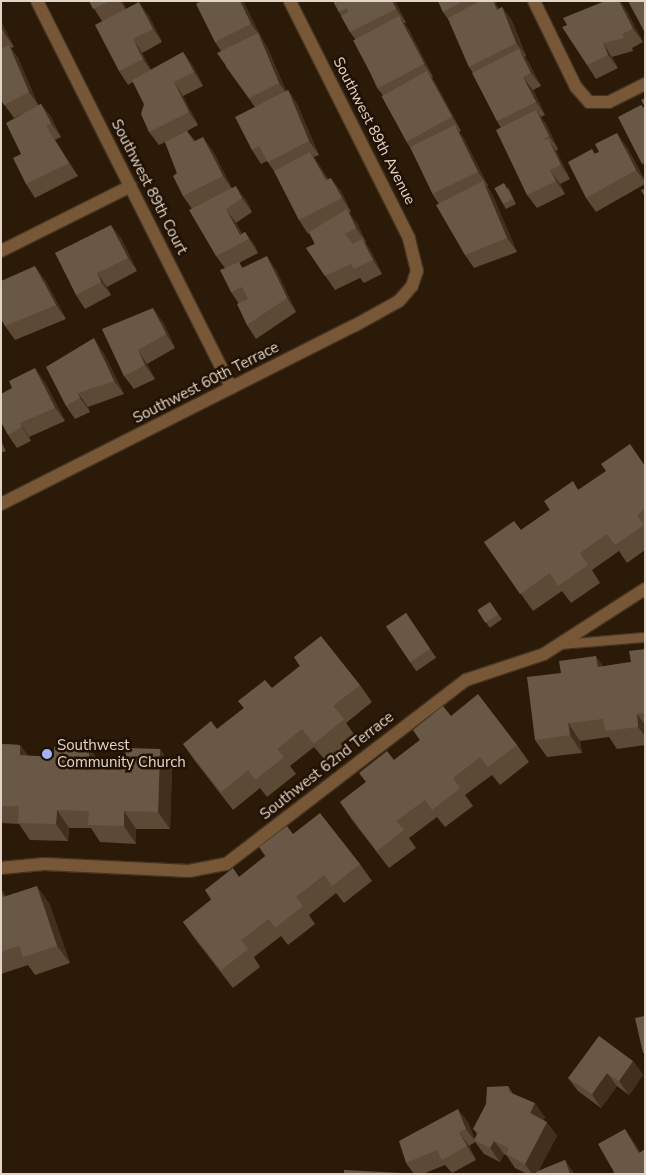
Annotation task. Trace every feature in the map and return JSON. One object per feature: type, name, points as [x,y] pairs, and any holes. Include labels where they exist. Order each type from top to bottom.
[{"type":"street","name":"Southwest 89th Court","points":[[37,1],[232,388]]},
{"type":"street","name":"Southwest 89th Avenue","points":[[290,1],[405,229],[416,259],[416,279]]},
{"type":"street","points":[[534,1],[576,87],[589,102],[610,102],[645,84]]},
{"type":"street","points":[[1,251],[131,186]]},
{"type":"street","name":"Southwest 60th Terrace","points":[[1,504],[386,309],[416,279]]},
{"type":"street","name":"Southwest 62nd Terrace","points":[[4,869],[44,864],[189,871],[226,864],[466,680],[544,654],[645,589]]},
{"type":"lane","points":[[558,644],[645,637]]},
{"type":"building","points":[[89,1],[110,1],[93,9]]},
{"type":"building","points":[[201,1],[240,1],[251,24],[215,42],[196,4]]},
{"type":"building","points":[[333,1],[392,1],[396,9],[350,32],[341,16],[348,12],[347,8],[339,12]]},
{"type":"building","points":[[438,1],[463,1],[443,12]]},
{"type":"building","points":[[480,1],[493,1],[497,10],[502,7],[516,43],[469,67],[448,18]]},
{"type":"building","points":[[605,1],[619,1],[633,29],[622,34],[624,38],[603,43],[608,55],[587,65],[562,27],[567,25],[563,18]]},
{"type":"building","points":[[628,1],[645,1],[645,33]]},
{"type":"building","points":[[139,2],[153,29],[133,39],[143,59],[119,71],[95,25]]},
{"type":"building","points":[[399,16],[424,64],[378,88],[353,40]]},
{"type":"building","points":[[258,33],[279,83],[249,98],[217,53]]},
{"type":"building","points":[[9,45],[29,92],[4,105],[1,100],[1,49]]},
{"type":"building","points":[[519,49],[531,73],[523,77],[536,102],[497,121],[472,73]]},
{"type":"building","points":[[183,52],[194,72],[174,82],[189,112],[149,132],[141,114],[144,104],[132,80]]},
{"type":"building","points":[[427,71],[452,116],[407,142],[382,96]]},
{"type":"building","points":[[288,90],[309,141],[268,162],[259,146],[252,150],[235,117]]},
{"type":"building","points":[[645,98],[645,107],[641,100]]},
{"type":"building","points":[[41,104],[51,123],[46,126],[69,163],[26,184],[13,158],[21,154],[6,123]]},
{"type":"building","points":[[641,105],[645,109],[645,163],[642,164],[618,117]]},
{"type":"building","points":[[536,110],[549,136],[542,139],[549,140],[561,165],[550,170],[556,181],[527,195],[496,130]]},
{"type":"building","points":[[455,125],[478,172],[433,194],[410,147]]},
{"type":"building","points":[[187,131],[193,142],[203,137],[223,176],[183,196],[173,176],[177,173],[165,142]]},
{"type":"building","points":[[617,133],[636,170],[586,198],[568,162],[592,149],[594,154],[599,152],[595,144]]},
{"type":"building","points":[[310,152],[326,180],[331,178],[342,198],[299,220],[274,171]]},
{"type":"building","points":[[483,181],[507,238],[465,255],[436,205]]},
{"type":"building","points":[[504,183],[513,199],[503,204],[494,188]]},
{"type":"building","points":[[236,186],[242,198],[226,209],[240,235],[245,232],[249,239],[216,256],[189,210]]},
{"type":"building","points":[[645,189],[645,197],[641,190]]},
{"type":"building","points":[[347,209],[356,228],[345,234],[353,244],[362,239],[373,260],[354,269],[351,264],[325,276],[306,248],[315,244],[309,232]]},
{"type":"building","points":[[111,225],[128,258],[97,273],[101,282],[76,295],[55,253]]},
{"type":"building","points":[[267,256],[287,298],[247,325],[237,304],[248,299],[242,287],[231,292],[220,270],[239,262],[242,268]]},
{"type":"building","points":[[35,266],[56,305],[5,326],[1,319],[1,281]]},
{"type":"building","points":[[153,308],[166,334],[138,350],[145,365],[124,376],[102,329]]},
{"type":"building","points":[[94,338],[114,381],[78,393],[80,398],[66,406],[46,367]]},
{"type":"building","points":[[35,368],[55,408],[20,423],[22,427],[8,435],[1,422],[1,394],[12,388],[9,381]]},
{"type":"building","points":[[630,444],[645,466],[645,509],[637,515],[644,525],[615,545],[607,534],[580,553],[588,565],[558,586],[550,573],[520,594],[484,542],[514,521],[521,530],[550,510],[544,501],[573,481],[578,490],[606,471],[601,464]]},
{"type":"building","points":[[490,602],[498,615],[485,623],[477,610]]},
{"type":"building","points":[[406,613],[430,649],[410,662],[386,626]]},
{"type":"building","points":[[321,636],[360,685],[333,706],[344,719],[314,744],[302,729],[277,749],[284,757],[255,780],[248,770],[221,792],[183,744],[211,721],[217,729],[244,708],[238,701],[265,680],[272,688],[300,666],[294,657]]},
{"type":"building","points":[[645,649],[645,713],[637,714],[638,727],[605,731],[603,719],[568,723],[570,735],[535,740],[527,677],[561,673],[559,661],[596,656],[598,667],[631,662],[629,651]]},
{"type":"building","points":[[478,694],[517,745],[488,767],[480,757],[453,778],[460,788],[432,810],[425,800],[396,821],[404,830],[377,851],[340,802],[366,782],[359,773],[387,751],[394,760],[420,740],[413,730],[443,706],[451,716]]},
{"type":"building","points":[[1,744],[20,745],[20,755],[54,757],[54,747],[89,748],[89,757],[125,759],[126,748],[160,749],[158,812],[124,811],[124,826],[88,825],[89,811],[57,810],[56,824],[18,823],[19,806],[1,806]]},
{"type":"building","points":[[320,813],[360,864],[332,886],[324,875],[296,897],[303,906],[275,928],[269,919],[241,940],[248,949],[221,970],[183,922],[212,899],[205,890],[233,868],[239,877],[266,856],[259,847],[287,826],[293,834]]},
{"type":"building","points":[[37,886],[57,946],[23,957],[19,946],[1,952],[1,891],[3,897]]},
{"type":"building","points":[[645,1016],[645,1053],[643,1053],[635,1018]]},
{"type":"building","points":[[599,1036],[633,1061],[619,1081],[607,1073],[592,1094],[568,1078]]},
{"type":"building","points":[[508,1086],[509,1092],[535,1103],[530,1113],[547,1122],[525,1164],[506,1154],[509,1148],[494,1141],[490,1148],[474,1140],[478,1132],[473,1129],[486,1104],[487,1087]]},
{"type":"building","points":[[458,1109],[466,1129],[459,1132],[467,1146],[442,1160],[437,1150],[406,1163],[399,1141]]},
{"type":"building","points":[[625,1129],[639,1153],[645,1149],[645,1174],[611,1174],[614,1172],[598,1144]]},
{"type":"building","points":[[565,1160],[570,1174],[537,1174],[536,1172]]},
{"type":"building","points":[[344,1170],[402,1173],[402,1174],[344,1174]]},
{"type":"place","name":"Southwest Community Church","points":[[47,754]]}]
